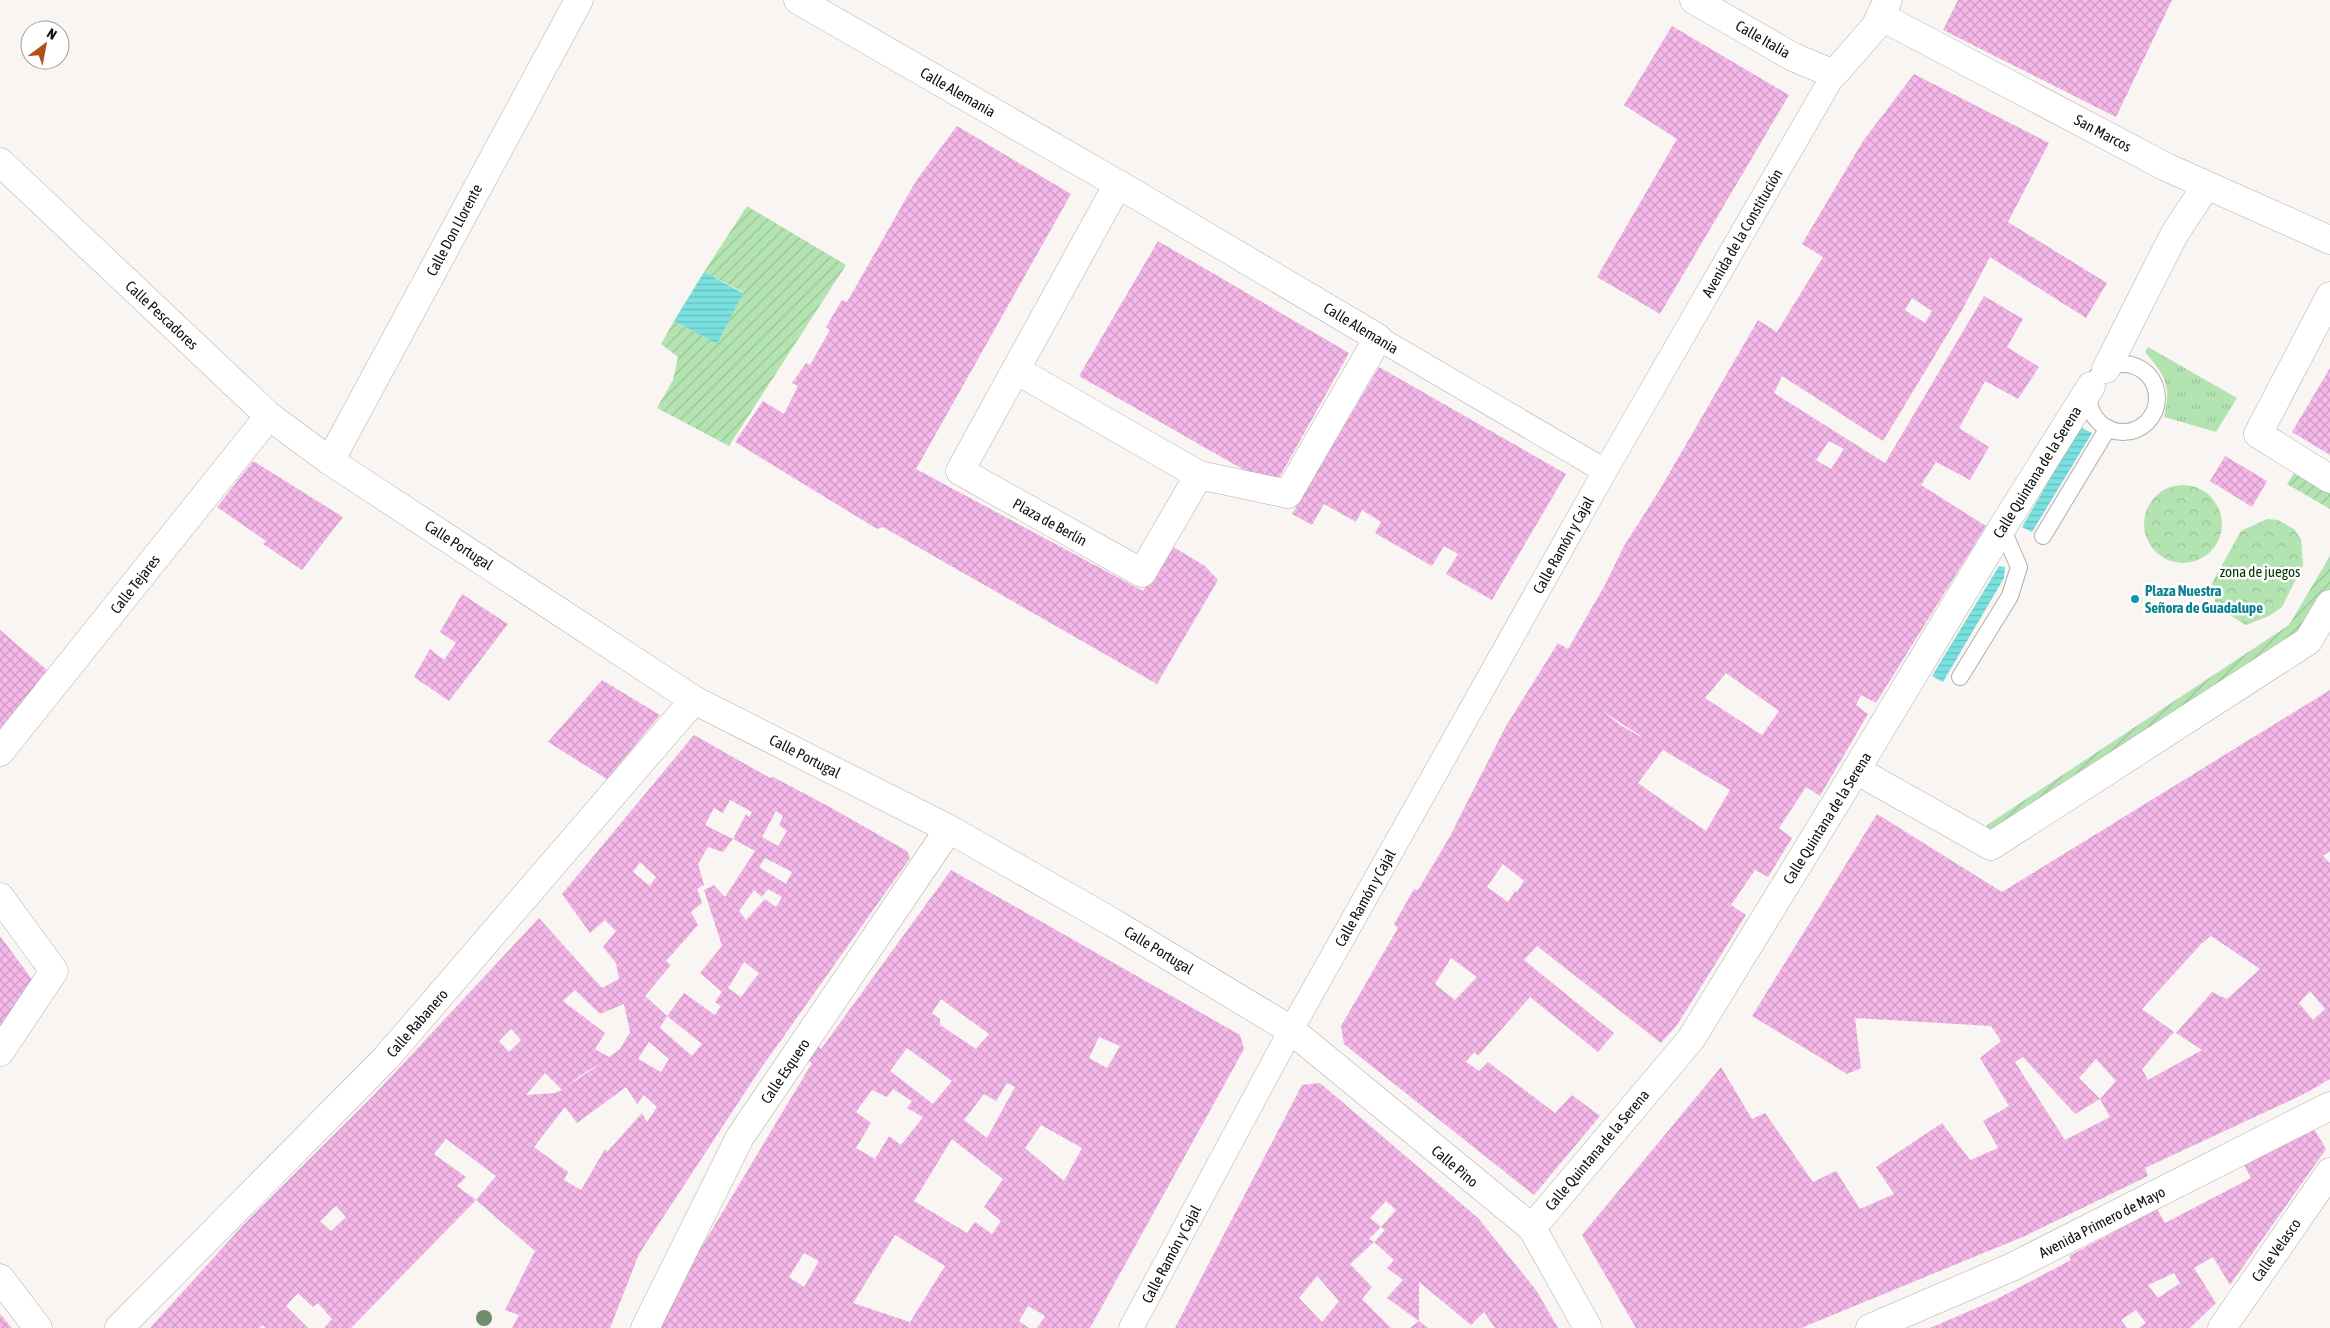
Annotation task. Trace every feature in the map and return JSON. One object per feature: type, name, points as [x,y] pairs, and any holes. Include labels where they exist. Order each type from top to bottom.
[{"type":"street","name":"Calle Don Llorente","points":[[330,461],[579,0]]},
{"type":"street","name":"Calle Alemania","points":[[798,0],[1118,184],[1604,471]]},
{"type":"street","name":"Calle Italia","points":[[1694,0],[1793,57],[1834,74]]},
{"type":"street","name":"Avenida de la Constitución","points":[[1604,471],[1834,74],[1875,27],[1884,8]]},
{"type":"street","name":"San Marcos","points":[[1884,8],[2206,186],[2330,240]]},
{"type":"street","name":"Calle Pescadores","points":[[0,162],[269,416],[330,461]]},
{"type":"street","points":[[1118,184],[1016,370],[1199,475],[1288,494],[1378,338]]},
{"type":"street","name":"Calle Quintana de la Serena","points":[[1532,1228],[1691,1039],[2002,528],[2099,377],[2175,233],[2206,186]]},
{"type":"street","points":[[2330,296],[2258,434],[2330,479]]},
{"type":"street","name":"Plaza de Berlín","points":[[1016,370],[960,471],[968,476],[1142,574],[1199,475]]},
{"type":"street","name":"Calle Tejares","points":[[0,752],[269,416]]},
{"type":"street","name":"Calle Portugal","points":[[330,461],[694,700],[949,829],[1104,917],[1291,1030]]},
{"type":"street","name":"Calle Ramón y Cajal","points":[[1131,1328],[1291,1030],[1604,471]]},
{"type":"street","points":[[1856,770],[1992,846],[2308,641],[2330,604]]},
{"type":"street","name":"Calle Rabanero","points":[[119,1328],[386,1058],[694,700]]},
{"type":"street","name":"Calle Esquero","points":[[645,1328],[740,1137],[949,829]]},
{"type":"street","points":[[0,897],[54,971],[0,1052]]},
{"type":"street","name":"Calle Pino","points":[[1291,1030],[1532,1228],[1588,1328]]},
{"type":"street","name":"Avenida Primero de Mayo","points":[[1870,1328],[2012,1267],[2330,1106]]},
{"type":"street","name":"Calle Velasco","points":[[2222,1328],[2330,1172]]},
{"type":"street","points":[[0,1278],[38,1328]]},
{"type":"lane","points":[[2112,365],[2134,366],[2144,371],[2152,379],[2156,390],[2156,402],[2153,412],[2146,422],[2137,428],[2126,431],[2108,428],[2096,419],[2088,399],[2099,377],[2112,365]]},
{"type":"lane","points":[[2043,536],[2108,428]]},
{"type":"lane","points":[[1960,677],[2010,596],[2019,567],[2002,528]]},
{"type":"green space","points":[[747,206],[846,265],[729,446],[657,408],[673,380],[678,357],[661,344],[674,321],[717,344],[743,292],[704,272]]},
{"type":"green space","points":[[2148,347],[2237,398],[2216,432],[2164,417],[2167,389],[2158,368],[2145,352]]},
{"type":"green space","points":[[2296,470],[2330,490],[2330,509],[2287,484]]},
{"type":"green space","points":[[2175,485],[2191,485],[2205,491],[2216,502],[2222,516],[2222,532],[2216,546],[2205,557],[2191,563],[2175,563],[2161,557],[2150,546],[2144,532],[2144,516],[2150,502],[2161,491]]},
{"type":"green space","name":"zona de juegos","points":[[2267,519],[2278,520],[2294,529],[2301,539],[2303,565],[2282,607],[2269,616],[2246,625],[2216,607],[2212,583],[2241,531]]},
{"type":"green space","points":[[2330,556],[2330,594],[2306,636],[1986,839],[1987,825],[2289,625]]},
{"type":"water","points":[[704,272],[743,293],[717,344],[674,321]]},
{"type":"water","points":[[2080,427],[2092,433],[2032,532],[2022,527]]},
{"type":"water","points":[[1999,566],[2005,567],[2004,578],[1943,682],[1932,676]]},
{"type":"building","points":[[1958,0],[2172,0],[2116,117],[1943,30]]},
{"type":"building","points":[[1672,26],[1789,95],[1660,314],[1597,277],[1677,139],[1624,105]]},
{"type":"building","points":[[1914,74],[2049,143],[2008,222],[2107,283],[2086,318],[1990,257],[1961,312],[1883,441],[1782,376],[1774,393],[1885,463],[1984,296],[2023,319],[2007,347],[2039,367],[2018,399],[1985,381],[1959,428],[1989,447],[1970,480],[1936,462],[1921,485],[1986,526],[1876,703],[1861,695],[1856,705],[1868,714],[1820,796],[1806,787],[1779,828],[1792,838],[1768,877],[1755,870],[1731,905],[1746,915],[1677,1025],[1661,1043],[1537,946],[1524,960],[1614,1033],[1598,1052],[1530,997],[1478,1056],[1474,1052],[1466,1062],[1479,1071],[1488,1062],[1555,1113],[1572,1095],[1600,1116],[1534,1195],[1344,1044],[1341,1026],[1398,928],[1394,924],[1414,889],[1418,890],[1449,838],[1506,726],[1558,643],[1568,649],[1606,583],[1624,546],[1659,491],[1758,320],[1777,332],[1823,257],[1802,244],[1863,141]],"holes":[[[1912,298],[1932,311],[1925,323],[1905,310]],[[1829,441],[1844,449],[1831,469],[1816,460]],[[1726,673],[1779,711],[1762,735],[1705,698]],[[1602,711],[1641,736],[1622,726]],[[1663,750],[1730,790],[1706,831],[1638,783]],[[1503,864],[1524,881],[1508,902],[1487,887]],[[1451,958],[1477,977],[1455,1000],[1435,984]]]},
{"type":"building","points":[[957,126],[1071,194],[916,469],[1143,591],[1170,545],[1205,566],[1218,580],[1157,684],[883,527],[877,529],[735,442],[763,401],[784,414],[798,386],[792,383],[806,363],[810,365],[830,330],[826,327],[842,300],[847,302],[916,181]]},
{"type":"building","points":[[1158,241],[1349,353],[1274,487],[1079,376]]},
{"type":"building","points":[[1379,367],[1566,474],[1492,600],[1446,574],[1458,554],[1444,546],[1432,566],[1375,533],[1381,522],[1362,510],[1356,522],[1324,504],[1312,525],[1292,514]]},
{"type":"building","points":[[2330,368],[2330,455],[2292,432]]},
{"type":"building","points":[[2225,456],[2267,481],[2252,507],[2210,481]]},
{"type":"building","points":[[253,461],[343,517],[302,570],[263,544],[266,541],[217,507]]},
{"type":"building","points":[[462,594],[508,624],[449,701],[414,677],[430,649],[444,660],[456,643],[440,632]]},
{"type":"building","points":[[0,630],[47,670],[0,732]]},
{"type":"building","points":[[602,680],[660,715],[607,779],[548,742]]},
{"type":"building","points":[[2330,690],[2330,851],[2323,856],[2330,863],[2330,1079],[2304,1094],[2145,1168],[2148,1176],[2025,1236],[1801,1328],[1636,1328],[1582,1235],[1721,1067],[1752,1119],[1765,1113],[1813,1182],[1836,1171],[1860,1209],[1894,1194],[1876,1167],[1942,1123],[1970,1160],[1998,1148],[1983,1121],[2009,1106],[1980,1058],[2001,1041],[1991,1026],[1855,1018],[1861,1068],[1847,1074],[1752,1016],[1877,814],[2002,892]],"holes":[[[2211,936],[2260,969],[2227,999],[2212,992],[2176,1033],[2202,1050],[2148,1080],[2142,1069],[2174,1032],[2142,1009],[2202,943]],[[2310,991],[2325,1009],[2313,1020],[2299,1003]],[[2023,1057],[2075,1114],[2100,1099],[2110,1117],[2065,1140],[2015,1062]],[[2096,1059],[2116,1081],[2100,1099],[2079,1078]]]},
{"type":"building","points":[[694,735],[770,778],[773,777],[828,806],[907,851],[910,858],[757,1074],[639,1254],[610,1328],[512,1328],[519,1315],[505,1310],[535,1251],[476,1200],[351,1328],[324,1328],[332,1319],[318,1303],[313,1307],[298,1293],[286,1306],[308,1328],[266,1328],[263,1325],[259,1328],[150,1328],[245,1223],[373,1096],[539,918],[602,988],[619,979],[616,963],[603,947],[616,931],[605,920],[590,933],[562,894]],"holes":[[[730,800],[752,812],[749,817],[746,814],[733,839],[705,825],[714,808],[723,813]],[[776,811],[783,816],[779,825],[787,831],[778,846],[762,837]],[[733,839],[755,851],[725,897],[714,885],[704,890],[722,946],[700,973],[722,992],[715,1002],[721,1006],[715,1015],[684,993],[667,1016],[645,996],[671,965],[666,961],[698,925],[691,912],[702,903],[697,889],[704,885],[698,864],[708,847],[723,852]],[[765,858],[792,872],[786,884],[759,867]],[[640,862],[656,877],[650,886],[633,872]],[[768,889],[782,897],[776,907],[765,899],[746,920],[739,911],[754,890],[762,897]],[[744,962],[759,973],[741,997],[728,988]],[[575,990],[600,1014],[624,1004],[630,1032],[620,1049],[609,1057],[595,1049],[605,1033],[563,1001]],[[667,1016],[702,1044],[692,1056],[660,1028]],[[511,1029],[521,1040],[509,1052],[499,1041]],[[649,1042],[669,1059],[661,1072],[638,1059]],[[597,1066],[569,1085],[580,1076]],[[545,1073],[562,1090],[555,1093],[526,1095]],[[626,1087],[637,1104],[644,1095],[657,1107],[647,1122],[642,1113],[607,1152],[605,1149],[581,1190],[564,1180],[568,1172],[534,1147],[565,1107],[577,1123]],[[446,1139],[496,1176],[476,1200],[457,1186],[466,1177],[434,1154]],[[336,1206],[346,1217],[331,1231],[320,1221]]]},
{"type":"building","points":[[951,870],[1240,1035],[1244,1049],[1090,1328],[1037,1328],[1045,1316],[1028,1306],[1019,1321],[1029,1328],[661,1328],[683,1278],[812,1063],[808,1060],[818,1046],[821,1049]],"holes":[[[941,999],[989,1034],[976,1049],[940,1025],[940,1019],[932,1013]],[[1099,1037],[1120,1046],[1107,1068],[1089,1058]],[[907,1048],[952,1081],[933,1104],[890,1071]],[[1007,1083],[1015,1087],[987,1138],[964,1120],[984,1094],[996,1101]],[[893,1089],[912,1101],[907,1108],[923,1117],[901,1145],[889,1136],[875,1159],[856,1148],[871,1123],[856,1112],[872,1090],[887,1097]],[[1041,1125],[1082,1148],[1064,1181],[1025,1148]],[[952,1139],[1003,1179],[984,1207],[1001,1221],[992,1234],[975,1222],[967,1233],[914,1201]],[[895,1235],[945,1266],[910,1322],[853,1303]],[[804,1253],[819,1261],[804,1287],[789,1277]]]},
{"type":"building","points":[[0,936],[34,982],[0,1032]]},
{"type":"building","points":[[1320,1083],[1478,1218],[1536,1290],[1558,1328],[1495,1328],[1484,1312],[1471,1325],[1419,1282],[1419,1321],[1387,1298],[1403,1280],[1387,1268],[1394,1260],[1374,1242],[1350,1264],[1372,1287],[1362,1299],[1391,1328],[1175,1328],[1302,1085]],"holes":[[[1386,1201],[1396,1210],[1381,1227],[1370,1218]],[[1381,1227],[1385,1230],[1374,1242],[1369,1239]],[[1317,1276],[1339,1301],[1322,1322],[1299,1298]]]},
{"type":"building","points":[[2314,1129],[2326,1149],[2230,1285],[2213,1257],[2194,1268],[2216,1303],[2190,1328],[2139,1328],[2146,1323],[2136,1310],[2121,1320],[2127,1328],[1930,1328],[1995,1300],[2071,1260],[2069,1256],[2157,1209],[2165,1223],[2251,1178],[2244,1165]],"holes":[[[2174,1273],[2180,1283],[2158,1298],[2148,1285]]]},
{"type":"building","points":[[0,1314],[12,1328],[0,1328]]},
{"type":"building","points":[[1419,1321],[1428,1328],[1410,1328]]},
{"type":"place","name":"Plaza Nuestra Señora de Guadalupe","points":[[2135,599]]}]
